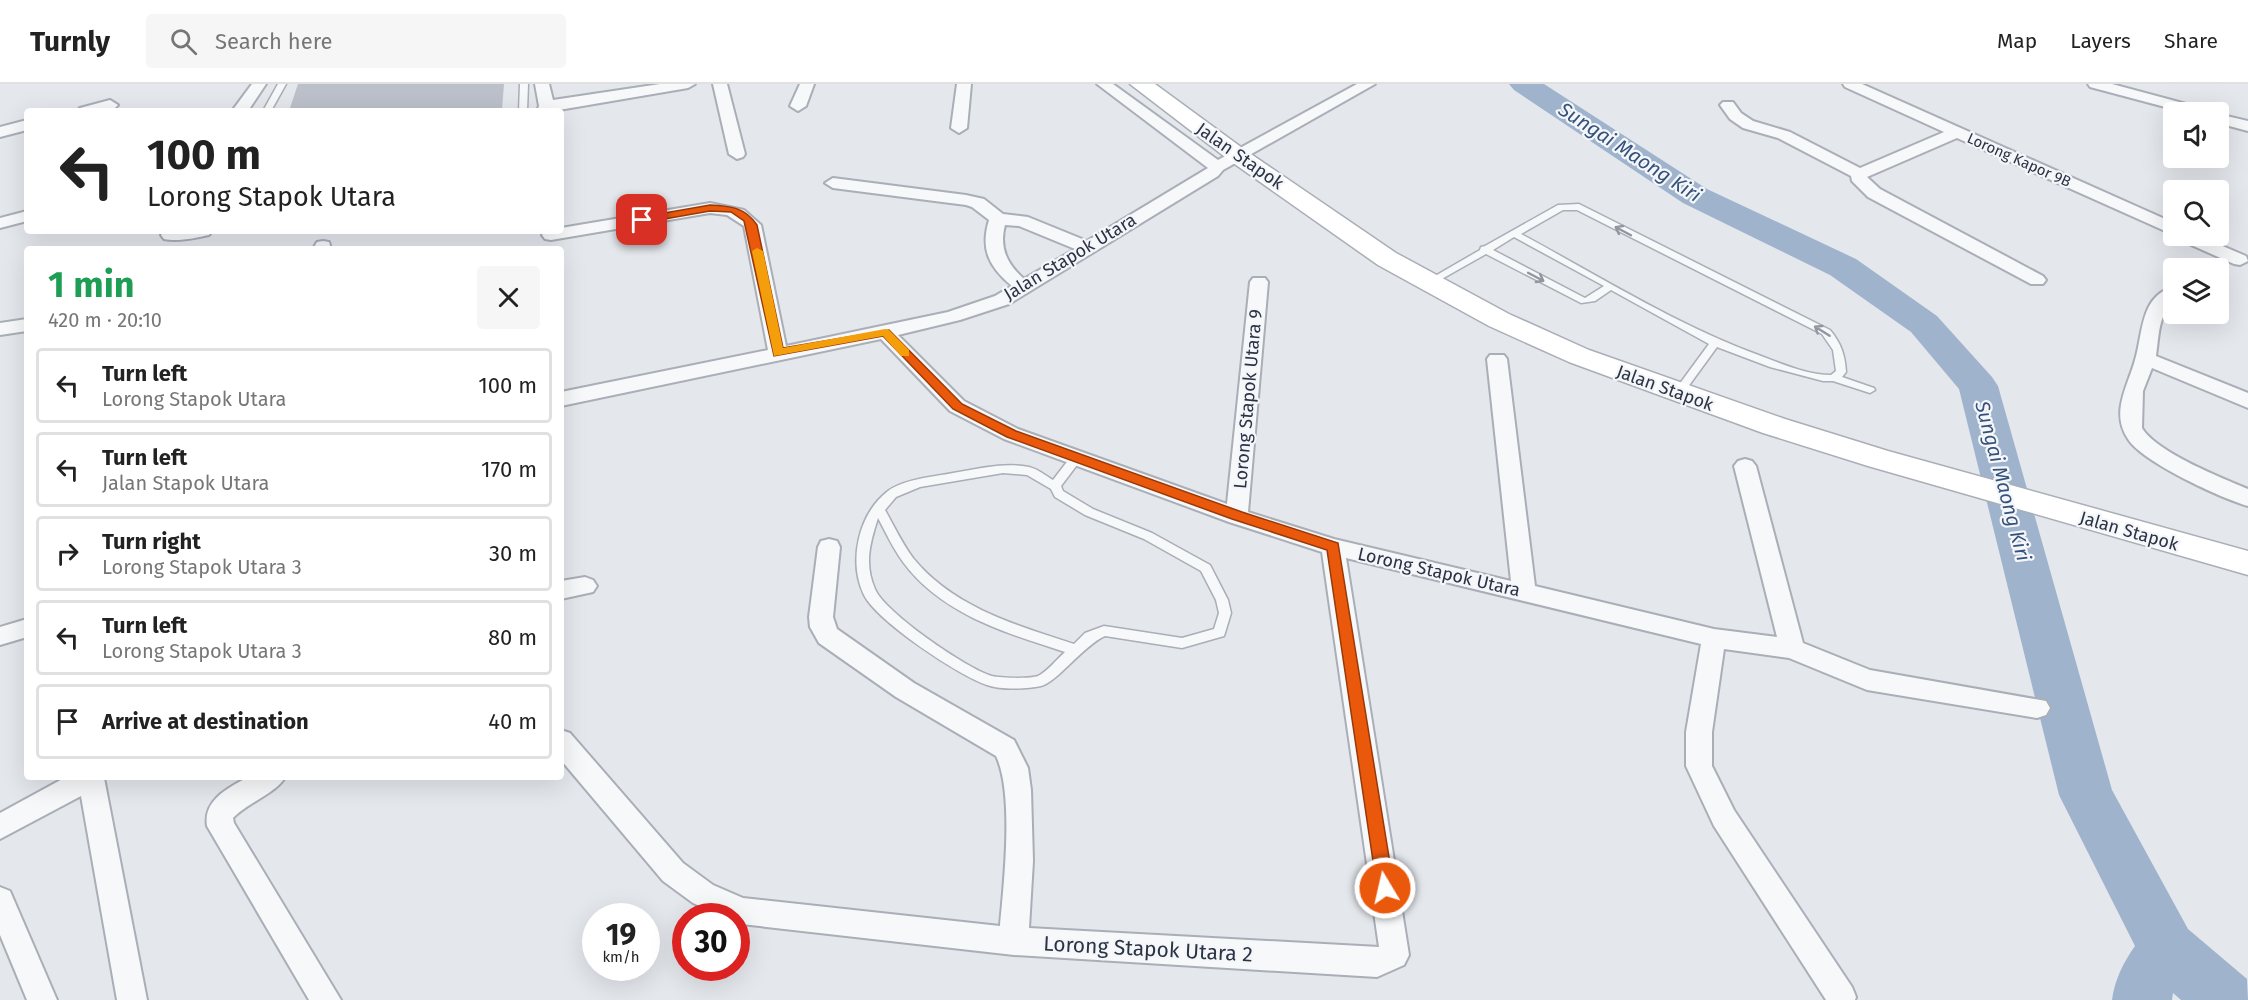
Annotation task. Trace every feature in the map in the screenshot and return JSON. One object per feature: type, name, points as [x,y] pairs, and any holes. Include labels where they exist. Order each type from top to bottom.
[{"type":"main road","name":"Jalan Stapok","points":[[1141,84],[1227,161],[1428,283],[1499,320],[1579,356],[1678,393],[1880,459],[2142,535],[2248,563]]},
{"type":"street","points":[[242,108],[259,84]]},
{"type":"street","points":[[542,84],[546,108]]},
{"type":"street","points":[[552,108],[688,84]]},
{"type":"street","points":[[720,84],[737,154]]},
{"type":"street","points":[[798,106],[807,84]]},
{"type":"street","points":[[959,128],[964,84]]},
{"type":"street","points":[[1104,84],[1227,161]]},
{"type":"street","name":"Jalan Stapok Utara","points":[[564,398],[885,332],[953,316],[1002,300],[1086,247],[1212,173],[1227,161],[1368,84]]},
{"type":"street","points":[[1850,84],[1957,132]]},
{"type":"street","points":[[2095,84],[2163,102]]},
{"type":"street","points":[[98,108],[111,105]]},
{"type":"street","points":[[1728,105],[1735,116],[1748,125],[1784,135],[1860,174],[1858,178],[1874,193],[2037,280]]},
{"type":"street","points":[[2229,121],[2248,126]]},
{"type":"street","points":[[0,132],[24,126]]},
{"type":"street","name":"Lorong Kapor 9B","points":[[1860,174],[1957,132],[2163,225]]},
{"type":"street","points":[[833,183],[949,196],[978,203],[998,219],[1022,221],[1086,247]]},
{"type":"street","points":[[551,238],[710,208],[733,210],[748,219],[752,225],[778,353]]},
{"type":"street","points":[[0,223],[24,217]]},
{"type":"street","points":[[998,219],[992,241],[997,254],[1012,279],[1024,286]]},
{"type":"street","points":[[168,238],[188,234]]},
{"type":"street","points":[[2212,246],[2244,258]]},
{"type":"street","points":[[2229,265],[2244,258]]},
{"type":"street","name":"Lorong Stapok Utara 9","points":[[1237,516],[1259,282]]},
{"type":"street","points":[[2163,300],[2151,318],[2146,358],[2134,388],[2132,427],[2134,436],[2144,445],[2188,471],[2248,498]]},
{"type":"street","points":[[0,329],[24,325]]},
{"type":"street","name":"Lorong Stapok Utara","points":[[885,332],[957,406],[1011,434],[1237,516],[1333,547],[1714,638],[1792,650],[1867,680],[2037,708]]},
{"type":"street","points":[[2146,358],[2248,401]]},
{"type":"street","points":[[1497,359],[1524,592]]},
{"type":"street","points":[[1745,466],[1792,650]]},
{"type":"street","name":"Lorong Stapok Utara 2","points":[[564,745],[673,872],[703,894],[741,910],[1014,941],[1377,963],[1394,955],[1333,547]]},
{"type":"street","points":[[829,548],[821,617],[822,627],[828,636],[905,690],[1005,748],[1015,768],[1018,790],[1019,861],[1014,941]]},
{"type":"street","points":[[564,589],[585,585]]},
{"type":"street","points":[[0,636],[24,629]]},
{"type":"street","points":[[1714,638],[1699,732],[1699,766],[1724,818],[1841,997]]},
{"type":"street","points":[[0,827],[85,780]]},
{"type":"street","points":[[91,780],[132,1000]]},
{"type":"street","points":[[267,780],[235,798],[219,814],[221,826],[326,1000]]},
{"type":"street","points":[[0,900],[42,1000]]},
{"type":"lane","points":[[269,108],[282,84]]},
{"type":"lane","points":[[523,108],[524,84]]},
{"type":"lane","points":[[1428,283],[1561,207],[1579,207],[1675,258],[1826,332],[1840,351],[1841,372],[1834,378]]},
{"type":"lane","points":[[1513,233],[1715,343],[1774,365],[1823,378],[1834,378],[1870,390]]},
{"type":"lane","points":[[1484,249],[1584,302],[1611,286]]},
{"type":"lane","points":[[1678,393],[1715,343]]},
{"type":"lane","points":[[1055,486],[1077,458]]},
{"type":"lane","points":[[993,471],[1029,471],[1055,486],[1059,494],[1089,512],[1148,536],[1206,568],[1219,590],[1225,613],[1219,632],[1182,643],[1104,632],[1090,637],[1041,681],[1025,683],[990,681],[954,663],[908,630],[870,594],[862,568],[863,545],[873,516],[879,509],[892,494],[918,483],[993,471]]},
{"type":"lane","points":[[879,509],[908,560],[938,592],[993,623],[1076,650]]},
{"type":"building","points":[[298,84],[504,84],[502,108],[290,108]]},
{"type":"waterway","name":"Sungai Maong Kiri","points":[[1524,84],[1695,196],[1843,267],[1924,324],[1978,386],[2086,795],[2167,949]]},
{"type":"waterway","points":[[2142,1000],[2144,984],[2167,949]]},
{"type":"waterway","name":"Sungai Maong Kiri","points":[[2167,949],[2226,1000]]},
{"type":"slow traffic","points":[[757,251],[778,353],[885,332],[905,353]]},
{"type":"route","points":[[642,220],[710,208],[733,210],[748,219],[752,225],[778,353],[885,332],[957,406],[1011,434],[1237,516],[1333,547],[1385,888]]}]
